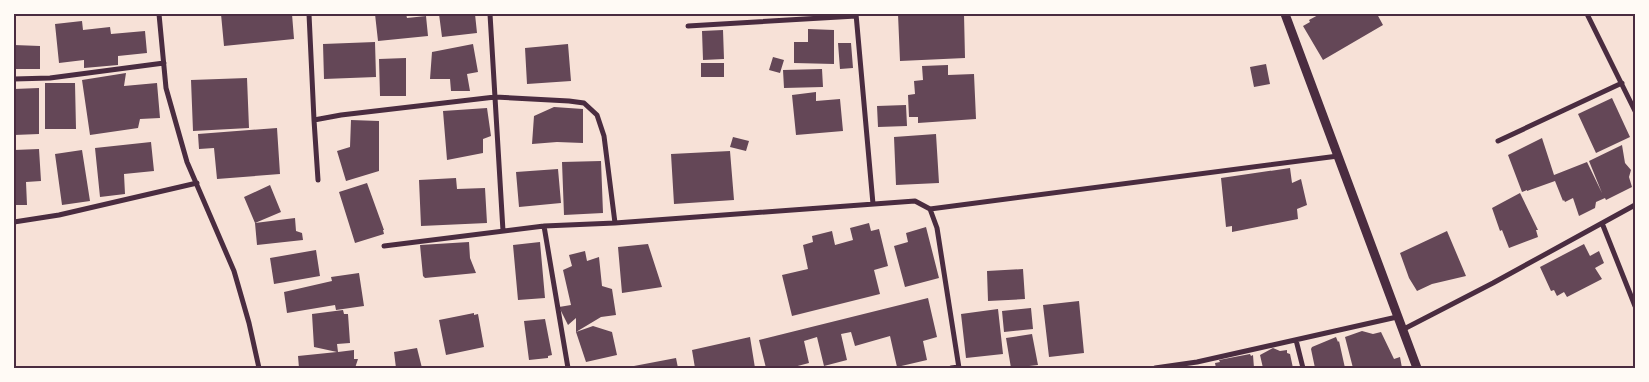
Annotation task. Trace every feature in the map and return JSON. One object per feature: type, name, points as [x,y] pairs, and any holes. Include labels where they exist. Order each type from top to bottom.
[{"type":"street","points":[[159,14],[166,88],[187,162],[234,271],[249,323],[259,368]]},
{"type":"street","points":[[309,14],[318,180]]},
{"type":"street","points":[[490,14],[503,231]]},
{"type":"street","points":[[1285,14],[1417,368]]},
{"type":"street","points":[[1587,14],[1635,111]]},
{"type":"street","points":[[688,26],[856,15],[873,204]]},
{"type":"street","points":[[14,78],[50,78],[164,63]]},
{"type":"street","points":[[1498,141],[1622,84]]},
{"type":"street","points":[[314,120],[341,115],[495,97],[584,103],[596,115],[604,136],[615,223]]},
{"type":"street","points":[[384,246],[544,226],[615,223],[915,201],[930,209],[1338,156]]},
{"type":"street","points":[[14,222],[59,214],[197,183]]},
{"type":"street","points":[[1402,330],[1494,283],[1635,205]]},
{"type":"street","points":[[930,209],[937,228],[959,368],[951,368]]},
{"type":"street","points":[[1602,223],[1635,306]]},
{"type":"street","points":[[544,226],[568,368]]},
{"type":"street","points":[[1155,368],[1198,365],[1397,317]]},
{"type":"street","points":[[1296,340],[1303,368]]},
{"type":"building","points":[[221,14],[292,14],[294,39],[224,46]]},
{"type":"building","points":[[375,14],[406,14],[407,18],[426,16],[428,36],[378,41]]},
{"type":"building","points":[[439,14],[475,14],[477,33],[442,37]]},
{"type":"building","points":[[898,14],[964,14],[965,58],[900,61]]},
{"type":"building","points":[[1320,14],[1377,14],[1383,25],[1323,60],[1303,26]]},
{"type":"building","points":[[82,21],[83,30],[110,27],[111,34],[145,31],[147,53],[118,56],[118,65],[84,68],[84,60],[59,63],[55,24]]},
{"type":"building","points":[[808,29],[834,30],[834,64],[794,63],[794,42],[808,42]]},
{"type":"building","points":[[723,30],[724,59],[703,60],[702,31]]},
{"type":"building","points":[[375,42],[376,77],[324,79],[323,44]]},
{"type":"building","points":[[838,43],[851,43],[853,68],[840,69]]},
{"type":"building","points":[[473,44],[478,72],[467,74],[470,91],[451,91],[450,79],[430,79],[432,52]]},
{"type":"building","points":[[568,44],[571,81],[527,84],[525,48]]},
{"type":"building","points":[[14,45],[40,46],[40,69],[14,69]]},
{"type":"building","points":[[773,57],[784,60],[780,73],[769,70]]},
{"type":"building","points":[[406,58],[406,96],[380,96],[379,59]]},
{"type":"building","points":[[701,63],[724,63],[724,77],[701,77]]},
{"type":"building","points":[[1266,64],[1270,84],[1254,87],[1250,67]]},
{"type":"building","points":[[948,65],[948,75],[974,74],[976,119],[918,123],[918,117],[909,117],[908,95],[915,94],[914,81],[923,80],[922,66]]},
{"type":"building","points":[[822,69],[823,87],[784,88],[783,70]]},
{"type":"building","points":[[126,73],[124,86],[157,83],[160,118],[140,119],[138,128],[90,135],[82,80]]},
{"type":"building","points":[[247,78],[249,128],[193,131],[191,80]]},
{"type":"building","points":[[45,83],[75,83],[76,129],[45,129]]},
{"type":"building","points":[[39,88],[39,134],[14,135],[14,89]]},
{"type":"building","points":[[816,92],[816,101],[840,99],[843,131],[796,135],[792,95]]},
{"type":"building","points":[[1612,98],[1630,137],[1596,153],[1578,114]]},
{"type":"building","points":[[906,105],[907,126],[878,127],[877,106]]},
{"type":"building","points":[[554,107],[583,109],[583,143],[557,142],[532,144],[534,116]]},
{"type":"building","points":[[487,108],[491,136],[483,139],[483,153],[447,160],[443,111]]},
{"type":"building","points":[[351,120],[379,121],[379,171],[346,181],[337,151],[350,147]]},
{"type":"building","points":[[277,128],[280,174],[217,179],[214,148],[199,149],[198,134]]},
{"type":"building","points":[[936,134],[939,183],[896,185],[894,137]]},
{"type":"building","points":[[733,137],[749,141],[746,151],[730,147]]},
{"type":"building","points":[[1542,138],[1554,175],[1587,162],[1602,193],[1589,161],[1622,145],[1625,163],[1631,170],[1629,177],[1632,187],[1606,200],[1605,198],[1596,202],[1595,208],[1579,216],[1573,198],[1565,202],[1563,201],[1555,181],[1522,192],[1508,155]]},
{"type":"building","points":[[151,142],[154,171],[124,174],[125,194],[100,197],[95,148]]},
{"type":"building","points":[[39,149],[41,181],[26,182],[27,205],[14,205],[14,150]]},
{"type":"building","points":[[82,150],[90,201],[62,205],[55,154]]},
{"type":"building","points":[[730,151],[734,200],[674,204],[671,154]]},
{"type":"building","points":[[601,161],[603,213],[564,215],[562,162]]},
{"type":"building","points":[[1290,168],[1292,183],[1301,179],[1307,205],[1297,209],[1298,219],[1232,232],[1232,226],[1226,227],[1221,178]]},
{"type":"building","points":[[558,169],[561,203],[519,207],[516,172]]},
{"type":"building","points":[[456,178],[457,189],[485,188],[487,223],[421,226],[419,180]]},
{"type":"building","points":[[367,183],[384,234],[355,243],[339,192]]},
{"type":"building","points":[[270,185],[281,212],[255,223],[244,197]]},
{"type":"building","points":[[1520,193],[1538,230],[1536,230],[1538,237],[1509,248],[1502,230],[1500,231],[1492,208]]},
{"type":"building","points":[[295,218],[296,231],[302,233],[303,240],[257,245],[255,223]]},
{"type":"building","points":[[869,223],[871,231],[879,229],[888,266],[874,270],[880,294],[792,316],[782,275],[808,269],[803,245],[813,242],[812,236],[832,231],[835,245],[853,240],[850,228]]},
{"type":"building","points":[[926,227],[939,278],[905,287],[894,246],[908,242],[906,233]]},
{"type":"building","points":[[1447,231],[1466,276],[1432,284],[1417,291],[1409,278],[1400,253]]},
{"type":"building","points":[[469,242],[470,258],[476,273],[425,278],[423,276],[420,245]]},
{"type":"building","points":[[540,242],[545,298],[518,300],[513,245]]},
{"type":"building","points":[[648,244],[662,287],[622,293],[618,247]]},
{"type":"building","points":[[1584,244],[1590,256],[1599,251],[1604,263],[1595,268],[1602,279],[1567,297],[1564,292],[1557,296],[1554,290],[1551,291],[1540,267]]},
{"type":"building","points":[[316,250],[320,276],[274,284],[270,258]]},
{"type":"building","points":[[585,251],[587,261],[599,257],[602,286],[612,289],[616,315],[601,317],[576,332],[576,318],[568,325],[559,307],[571,305],[563,270],[572,266],[569,255]]},
{"type":"building","points":[[1023,269],[1025,299],[988,301],[987,271]]},
{"type":"building","points":[[359,273],[364,306],[336,310],[335,305],[287,313],[284,292],[332,281],[331,277]]},
{"type":"building","points":[[928,298],[937,337],[923,341],[927,360],[897,367],[890,336],[855,346],[851,332],[841,334],[847,360],[824,366],[817,337],[804,341],[809,363],[790,368],[766,368],[759,340]]},
{"type":"building","points":[[1079,301],[1084,353],[1049,357],[1043,305]]},
{"type":"building","points":[[1031,308],[1033,329],[1004,332],[1002,311]]},
{"type":"building","points":[[998,309],[1003,354],[966,358],[961,314]]},
{"type":"building","points":[[343,310],[344,314],[348,314],[350,343],[337,344],[338,352],[354,350],[354,359],[358,359],[355,368],[299,368],[298,356],[337,352],[314,347],[312,314]]},
{"type":"building","points":[[474,313],[474,315],[478,314],[484,347],[446,355],[439,320]]},
{"type":"building","points":[[545,319],[552,355],[548,356],[548,358],[529,360],[524,321]]},
{"type":"building","points":[[593,326],[612,332],[617,355],[586,362],[576,332]]},
{"type":"building","points":[[1362,331],[1373,334],[1381,332],[1394,359],[1400,357],[1402,368],[1353,368],[1345,337]]},
{"type":"building","points":[[1032,334],[1038,365],[1011,368],[1006,338]]},
{"type":"building","points":[[750,337],[755,368],[695,368],[692,350]]},
{"type":"building","points":[[1336,337],[1339,341],[1345,368],[1315,368],[1312,347]]},
{"type":"building","points":[[417,348],[422,368],[396,368],[394,352]]},
{"type":"building","points":[[1273,348],[1280,351],[1287,350],[1287,353],[1290,354],[1293,368],[1263,368],[1260,355]]},
{"type":"building","points":[[1250,354],[1251,356],[1253,355],[1254,368],[1216,368],[1215,363],[1220,362],[1219,360]]},
{"type":"building","points":[[676,358],[678,368],[634,368],[634,366]]}]
